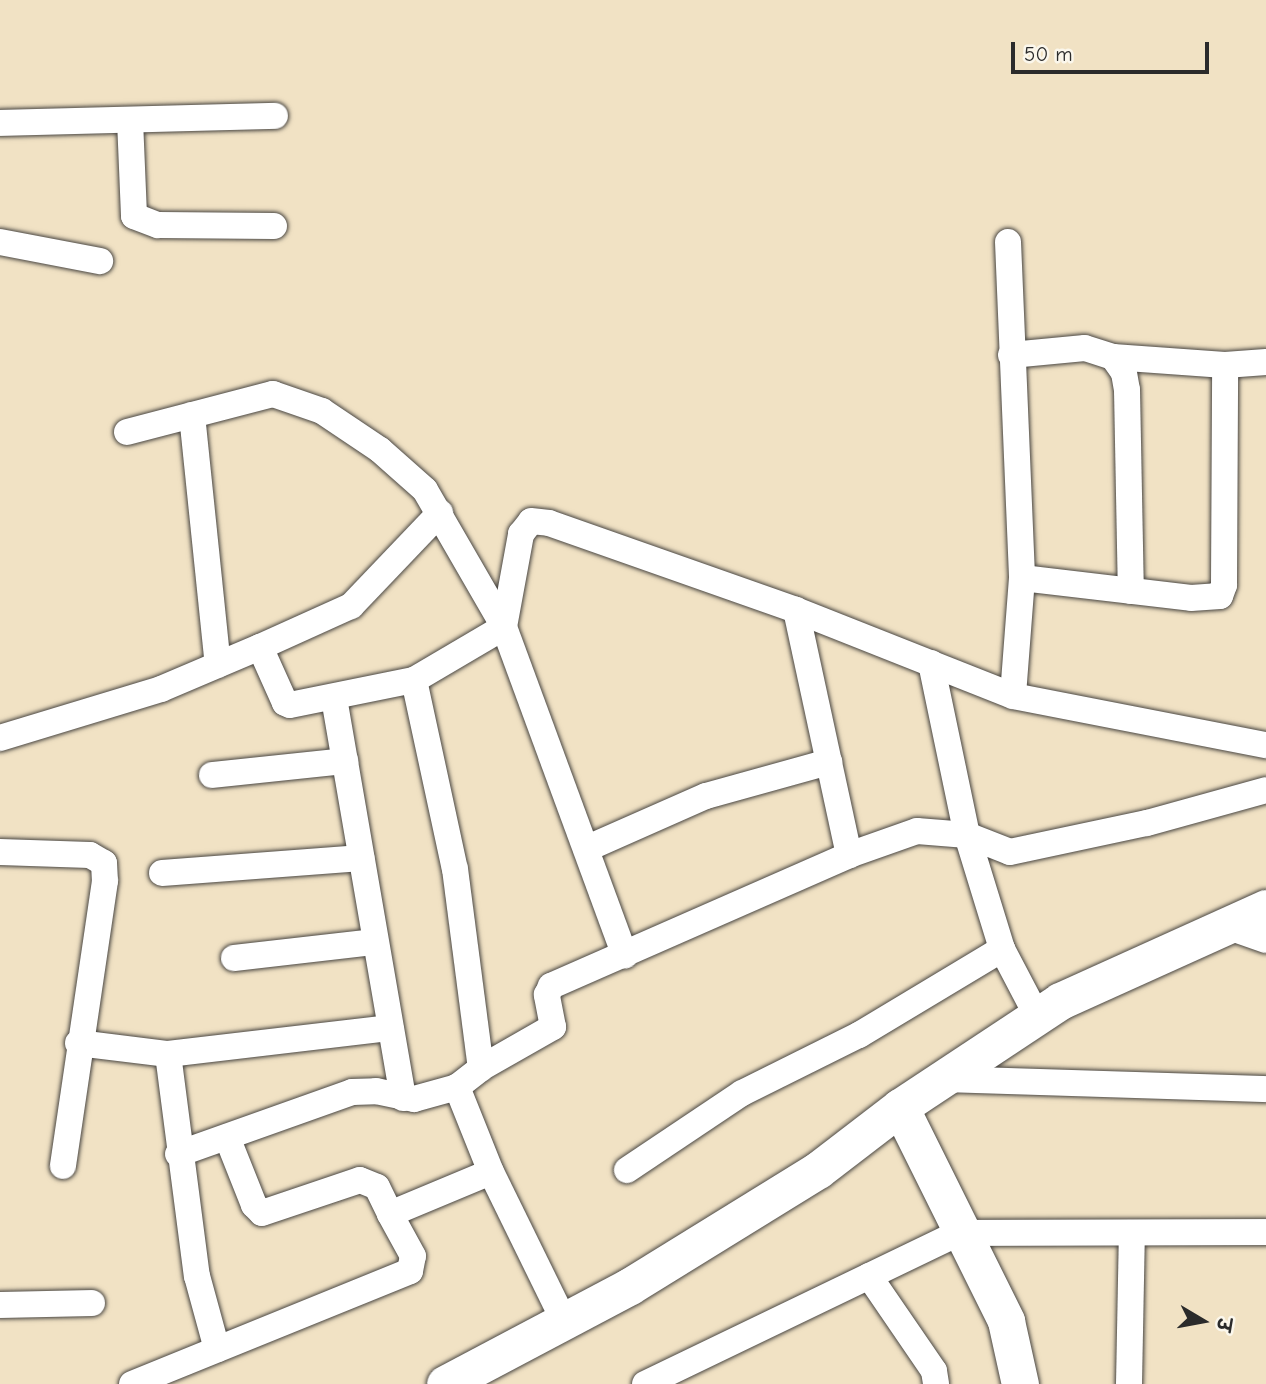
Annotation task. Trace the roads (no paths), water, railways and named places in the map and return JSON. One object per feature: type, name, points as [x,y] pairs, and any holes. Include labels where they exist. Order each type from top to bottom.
[{"type":"street","points":[[0,123],[275,116]]},
{"type":"street","points":[[130,120],[134,216],[158,225],[274,226]]},
{"type":"street","points":[[0,242],[100,261]]},
{"type":"street","points":[[1008,242],[1022,578],[1013,696]]},
{"type":"street","points":[[1011,355],[1084,348],[1113,357],[1225,365],[1266,362]]},
{"type":"street","points":[[1113,357],[1124,373],[1127,390],[1131,591]]},
{"type":"street","points":[[1022,578],[1191,598],[1220,596],[1224,585],[1225,365]]},
{"type":"street","points":[[127,432],[274,394],[302,402],[380,450],[425,490],[504,627],[588,848],[625,955]]},
{"type":"street","points":[[192,415],[218,665]]},
{"type":"street","points":[[0,738],[161,689],[351,606],[440,513]]},
{"type":"street","points":[[260,647],[285,703],[297,706],[414,680],[504,627],[521,534],[531,522],[549,523],[796,610],[1013,696],[1265,741]]},
{"type":"street","points":[[796,610],[849,855]]},
{"type":"street","points":[[931,663],[967,835],[1002,949],[1037,1016]]},
{"type":"street","points":[[414,680],[455,869],[481,1068]]},
{"type":"street","points":[[334,698],[403,1098]]},
{"type":"street","points":[[212,775],[345,761]]},
{"type":"street","points":[[588,848],[706,796],[829,762]]},
{"type":"street","points":[[178,1154],[352,1092],[376,1091],[403,1098],[457,1087],[481,1068],[553,1027],[547,995],[551,986],[849,855],[917,831],[967,835],[1010,852],[1147,823],[1266,790]]},
{"type":"street","points":[[0,852],[90,855],[104,863],[105,881],[78,1043],[64,1166]]},
{"type":"street","points":[[162,873],[361,858]]},
{"type":"street","points":[[445,1384],[630,1286],[818,1170],[900,1107],[1060,1001],[1266,908]]},
{"type":"street","points":[[1226,926],[1266,940]]},
{"type":"street","points":[[234,958],[375,942]]},
{"type":"street","points":[[627,1170],[743,1093],[859,1035],[1002,949]]},
{"type":"street","points":[[78,1043],[168,1054],[390,1028]]},
{"type":"street","points":[[168,1054],[178,1154],[197,1276],[217,1349]]},
{"type":"street","points":[[941,1079],[1266,1089]]},
{"type":"street","points":[[457,1087],[491,1172],[564,1321]]},
{"type":"street","points":[[900,1107],[959,1233],[1006,1321],[1020,1384]]},
{"type":"street","points":[[132,1384],[410,1271],[414,1256],[377,1187],[360,1180],[262,1213],[254,1205],[227,1137]]},
{"type":"street","points":[[390,1214],[491,1172]]},
{"type":"street","points":[[645,1384],[959,1233],[1266,1232]]},
{"type":"street","points":[[1129,1384],[1132,1233]]},
{"type":"street","points":[[869,1276],[934,1371],[936,1384]]},
{"type":"street","points":[[0,1305],[92,1303]]}]
